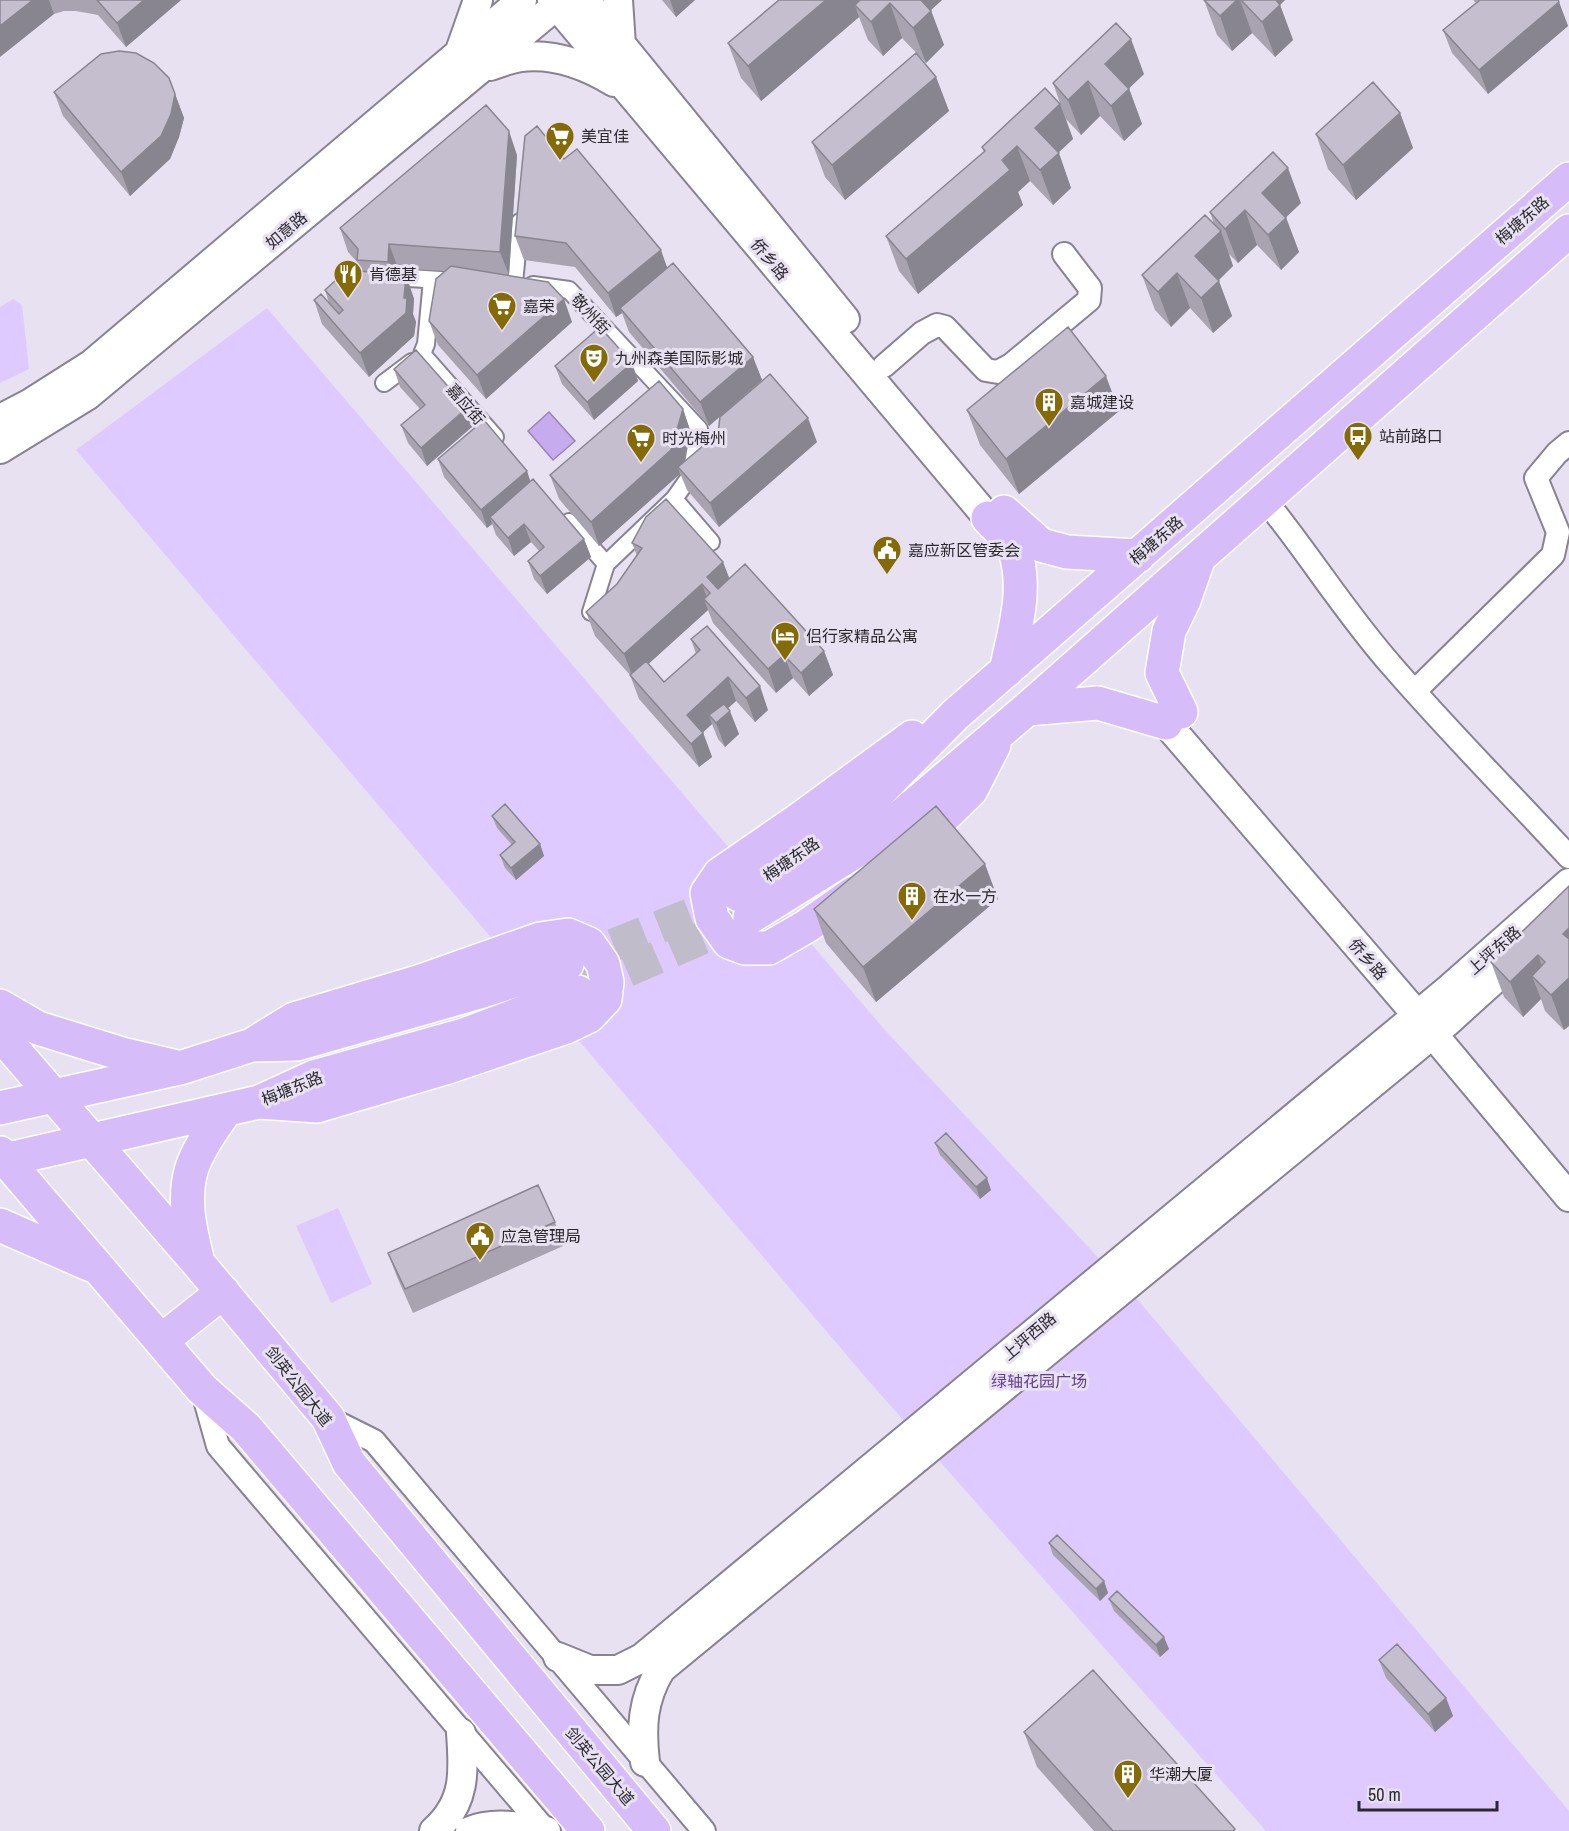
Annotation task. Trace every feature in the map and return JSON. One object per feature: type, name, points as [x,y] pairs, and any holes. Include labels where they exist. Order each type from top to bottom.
[{"type":"main road","name":"梅塘东路","points":[[1569,179],[956,714],[859,812],[745,906],[872,841],[1027,710],[1569,231]]},
{"type":"main road","points":[[995,514],[1041,545],[1067,552],[1138,556]]},
{"type":"main road","points":[[995,514],[1015,549],[1021,585],[1020,602],[1006,671]]},
{"type":"main road","points":[[1027,710],[1098,703],[1174,717],[1162,673],[1169,631],[1184,600],[1198,558]]},
{"type":"main road","points":[[956,714],[909,738],[798,821],[720,874],[707,893],[712,918],[729,942],[745,948],[769,948],[807,926],[887,870],[971,790],[1000,733]]},
{"type":"main road","points":[[252,1045],[294,1019],[421,981],[540,939],[568,935],[589,944],[603,964],[607,982],[605,999],[589,1016],[566,1027],[445,1068],[316,1106],[259,1102]]},
{"type":"main road","name":"梅塘东路","points":[[0,1108],[180,1068],[252,1045],[297,1044],[476,993],[572,978],[464,1035],[314,1077],[259,1102],[2,1158]]},
{"type":"main road","points":[[0,1006],[38,1028],[122,1054],[180,1068]]},
{"type":"main road","name":"剑英公园大道","points":[[0,1034],[223,1292],[328,1418],[349,1463],[654,1831]]},
{"type":"main road","points":[[198,1263],[188,1224],[191,1170],[225,1111]]},
{"type":"main road","points":[[2,1158],[102,1270],[202,1389],[246,1428],[588,1831]]},
{"type":"main road","points":[[0,1224],[102,1270]]},
{"type":"main road","points":[[161,1341],[223,1292]]},
{"type":"street","points":[[478,0],[470,61],[538,56],[585,65],[625,88]]},
{"type":"street","name":"如意路","points":[[0,449],[88,395],[470,61],[522,0]]},
{"type":"street","name":"侨乡路","points":[[585,0],[884,366],[995,514]]},
{"type":"street","points":[[618,0],[621,45]]},
{"type":"street","name":"如意路","points":[[0,418],[29,404],[92,364],[470,61],[557,2]]},
{"type":"street","name":"侨乡路","points":[[557,2],[625,88],[995,514]]},
{"type":"street","name":"敬州街","points":[[522,204],[509,283],[569,290],[699,429],[691,476],[674,499]]},
{"type":"street","points":[[884,366],[922,333],[937,325],[945,327],[986,370],[998,372],[1011,366],[1089,300],[1090,288],[1064,254]]},
{"type":"street","points":[[409,278],[467,282]]},
{"type":"street","points":[[384,383],[422,354],[426,344],[432,280]]},
{"type":"street","name":"嘉应街","points":[[422,354],[484,434],[504,447]]},
{"type":"street","points":[[1415,691],[1553,555],[1557,532],[1536,478],[1557,453],[1569,443]]},
{"type":"street","points":[[591,612],[606,564],[674,499],[711,542]]},
{"type":"street","points":[[1264,500],[1290,530],[1303,551],[1391,666],[1569,856]]},
{"type":"street","points":[[562,513],[606,564]]},
{"type":"street","name":"侨乡路","points":[[1174,717],[1431,1019],[1569,1168]]},
{"type":"street","name":"上坪东路","points":[[1431,1019],[1569,883]]},
{"type":"street","name":"上坪东路","points":[[1431,1019],[1569,912]]},
{"type":"street","name":"侨乡路","points":[[1431,1019],[1569,1197]]},
{"type":"street","name":"上坪西路","points":[[651,1664],[1431,1019]]},
{"type":"street","points":[[202,1389],[218,1446],[546,1831]]},
{"type":"street","points":[[328,1418],[374,1441],[704,1831]]},
{"type":"street","points":[[558,1657],[590,1670],[618,1670],[651,1664],[652,1684],[646,1701],[641,1732],[645,1762]]},
{"type":"street","points":[[436,1830],[451,1812],[461,1789],[464,1766],[461,1733]]},
{"type":"street","points":[[470,1831],[489,1827],[518,1826],[546,1831]]},
{"type":"green space","points":[[13,299],[22,305],[29,369],[0,383],[0,307]]},
{"type":"green space","name":"绿轴花园广场","points":[[267,308],[884,1029],[1138,1300],[1569,1811],[1569,1831],[1266,1831],[867,1379],[76,450]]},
{"type":"green space","points":[[338,1208],[372,1284],[331,1303],[296,1226]]},
{"type":"shaded area","points":[[549,412],[575,441],[553,460],[528,431]]},
{"type":"building","points":[[0,0],[33,0],[0,26]]},
{"type":"building","points":[[97,0],[144,0],[117,23]]},
{"type":"building","points":[[779,0],[826,0],[748,66],[728,43]]},
{"type":"building","points":[[860,0],[921,0],[931,11],[913,28],[890,3],[871,22],[855,5]]},
{"type":"building","points":[[1204,0],[1237,0],[1220,16]]},
{"type":"building","points":[[1241,0],[1276,0],[1280,5],[1262,22]]},
{"type":"building","points":[[1480,0],[1558,0],[1559,2],[1479,70],[1443,30]]},
{"type":"building","points":[[1116,23],[1131,39],[1105,64],[1129,89],[1111,106],[1088,81],[1068,100],[1053,83]]},
{"type":"building","points":[[119,51],[136,53],[154,63],[169,78],[175,94],[171,114],[161,136],[121,172],[54,92],[101,54]]},
{"type":"building","points":[[916,53],[936,77],[832,165],[812,142]]},
{"type":"building","points":[[1373,82],[1400,113],[1343,165],[1316,134]]},
{"type":"building","points":[[1045,88],[1060,104],[1035,128],[1059,153],[1040,170],[1017,146],[1002,160],[1010,170],[906,259],[886,236],[985,151],[982,147]]},
{"type":"building","points":[[486,105],[509,131],[500,252],[389,244],[388,262],[357,260],[358,249],[340,228]]},
{"type":"building","points":[[537,126],[564,159],[577,149],[661,250],[608,293],[566,243],[515,236],[525,136]]},
{"type":"building","points":[[1273,152],[1288,168],[1262,193],[1286,218],[1268,235],[1245,210],[1225,229],[1210,212]]},
{"type":"building","points":[[1205,215],[1221,231],[1195,256],[1219,281],[1201,298],[1177,273],[1158,292],[1142,275]]},
{"type":"building","points":[[673,263],[753,357],[700,402],[620,308]]},
{"type":"building","points":[[451,266],[548,282],[564,299],[477,375],[429,321],[436,279]]},
{"type":"building","points":[[347,270],[406,275],[404,298],[407,298],[406,313],[360,353],[314,300],[321,294],[339,314],[343,310],[325,290]]},
{"type":"building","points":[[600,327],[632,363],[587,402],[555,366]]},
{"type":"building","points":[[1068,327],[1106,376],[1006,459],[967,410]]},
{"type":"building","points":[[416,350],[467,408],[421,448],[401,425],[425,405],[394,369]]},
{"type":"building","points":[[770,374],[808,418],[710,503],[678,467],[718,433],[720,417]]},
{"type":"building","points":[[659,381],[683,409],[671,450],[591,522],[550,475]]},
{"type":"building","points":[[484,420],[527,471],[481,510],[438,459]]},
{"type":"building","points":[[533,479],[584,539],[540,576],[528,561],[544,547],[524,524],[508,538],[490,517]]},
{"type":"building","points":[[666,499],[723,562],[707,577],[718,589],[745,564],[824,651],[801,673],[784,655],[768,669],[704,599],[710,593],[702,584],[624,654],[586,612],[617,584],[642,548],[632,543],[646,517]]},
{"type":"building","points":[[707,626],[760,686],[746,698],[728,677],[687,715],[703,733],[691,744],[630,675],[646,661],[664,682],[700,650],[691,639]]},
{"type":"building","points":[[724,704],[730,711],[716,723],[709,715]]},
{"type":"building","points":[[505,804],[540,844],[511,868],[500,855],[515,842],[492,816]]},
{"type":"building","points":[[936,806],[985,864],[863,967],[814,909]]},
{"type":"building","points":[[1569,886],[1569,928],[1563,934],[1569,939],[1569,978],[1551,995],[1532,976],[1545,962],[1538,955],[1510,982],[1491,962]]},
{"type":"building","points":[[946,1133],[987,1178],[976,1187],[935,1143]]},
{"type":"building","points":[[538,1185],[555,1222],[405,1289],[388,1253]]},
{"type":"building","points":[[1057,1535],[1104,1581],[1096,1589],[1049,1543]]},
{"type":"building","points":[[1117,1591],[1164,1637],[1156,1645],[1109,1599]]},
{"type":"building","points":[[1397,1644],[1446,1698],[1428,1714],[1379,1660]]},
{"type":"building","name":"华潮大厦","points":[[1093,1670],[1235,1829],[1233,1831],[1113,1831],[1024,1732]]},
{"type":"tunnel","points":[[568,963],[735,897]]},
{"type":"tunnel","points":[[582,990],[746,919]]},
{"type":"place","name":"美宜佳","points":[[560,162]]},
{"type":"place","name":"肯德基","points":[[348,300]]},
{"type":"place","name":"嘉荣","points":[[502,332]]},
{"type":"place","name":"九州森美国际影城","points":[[594,384]]},
{"type":"place","name":"嘉城建设","points":[[1049,428]]},
{"type":"place","name":"站前路口","points":[[1358,462]]},
{"type":"place","name":"时光梅州","points":[[641,464]]},
{"type":"place","name":"嘉应新区管委会","points":[[887,576]]},
{"type":"place","name":"侣行家精品公寓","points":[[785,662]]},
{"type":"place","name":"在水一方","points":[[912,922]]},
{"type":"place","name":"应急管理局","points":[[480,1262]]},
{"type":"place","name":"华潮大厦","points":[[1128,1800]]}]
